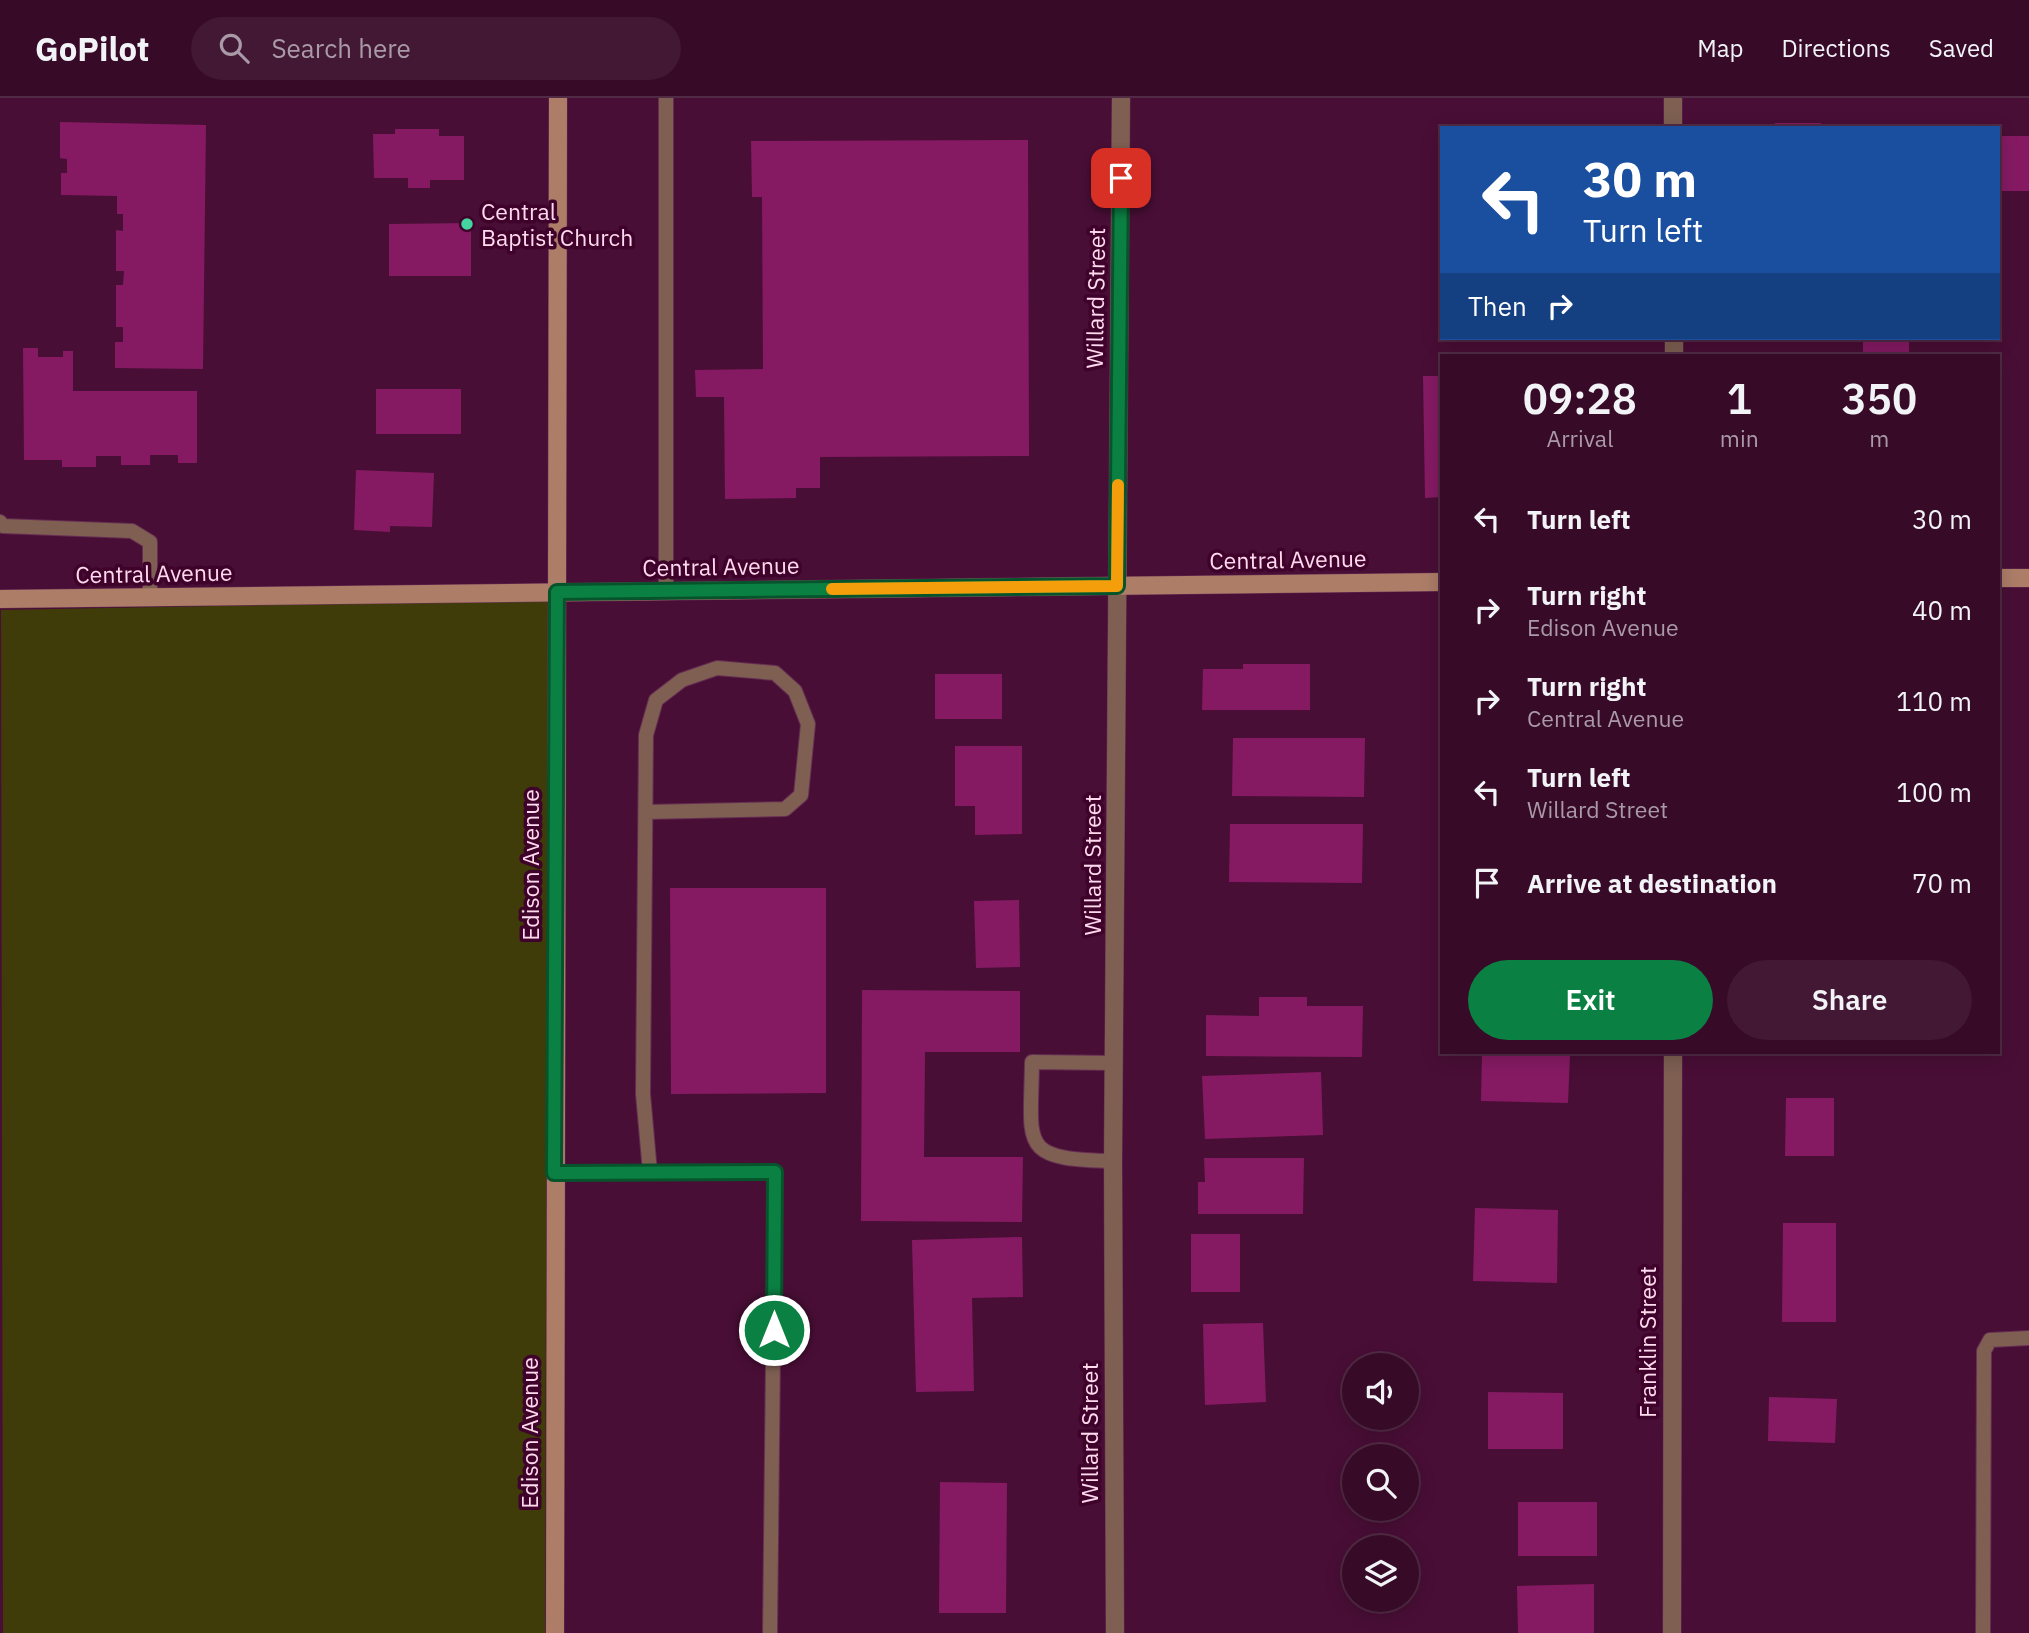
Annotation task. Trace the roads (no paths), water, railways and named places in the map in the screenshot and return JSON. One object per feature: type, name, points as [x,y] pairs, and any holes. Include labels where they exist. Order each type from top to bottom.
[{"type":"street","name":"Edison Avenue","points":[[555,1633],[558,98]]},
{"type":"street","name":"Willard Street","points":[[1115,1633],[1112,1161],[1115,1063],[1121,98]]},
{"type":"street","points":[[1673,98],[1673,126]]},
{"type":"street","points":[[2000,578],[2029,578]]},
{"type":"street","name":"Central Avenue","points":[[0,599],[1440,582]]},
{"type":"street","name":"Franklin Street","points":[[1672,1633],[1673,1054]]},
{"type":"lane","points":[[666,98],[667,591]]},
{"type":"lane","points":[[0,522],[3,526],[132,530],[150,542],[150,597]]},
{"type":"lane","points":[[646,812],[785,809],[801,795],[808,724],[795,691],[775,673],[717,668],[682,680],[656,700],[646,735],[643,1094],[650,1172]]},
{"type":"lane","points":[[1112,1161],[1067,1160],[1041,1150],[1032,1137],[1032,1062],[1115,1063]]},
{"type":"lane","points":[[554,1173],[775,1172],[770,1633]]},
{"type":"lane","points":[[1983,1633],[1984,1351],[1990,1340],[2029,1339]]},
{"type":"place","name":"Central Baptist Church","points":[[467,224]]}]
